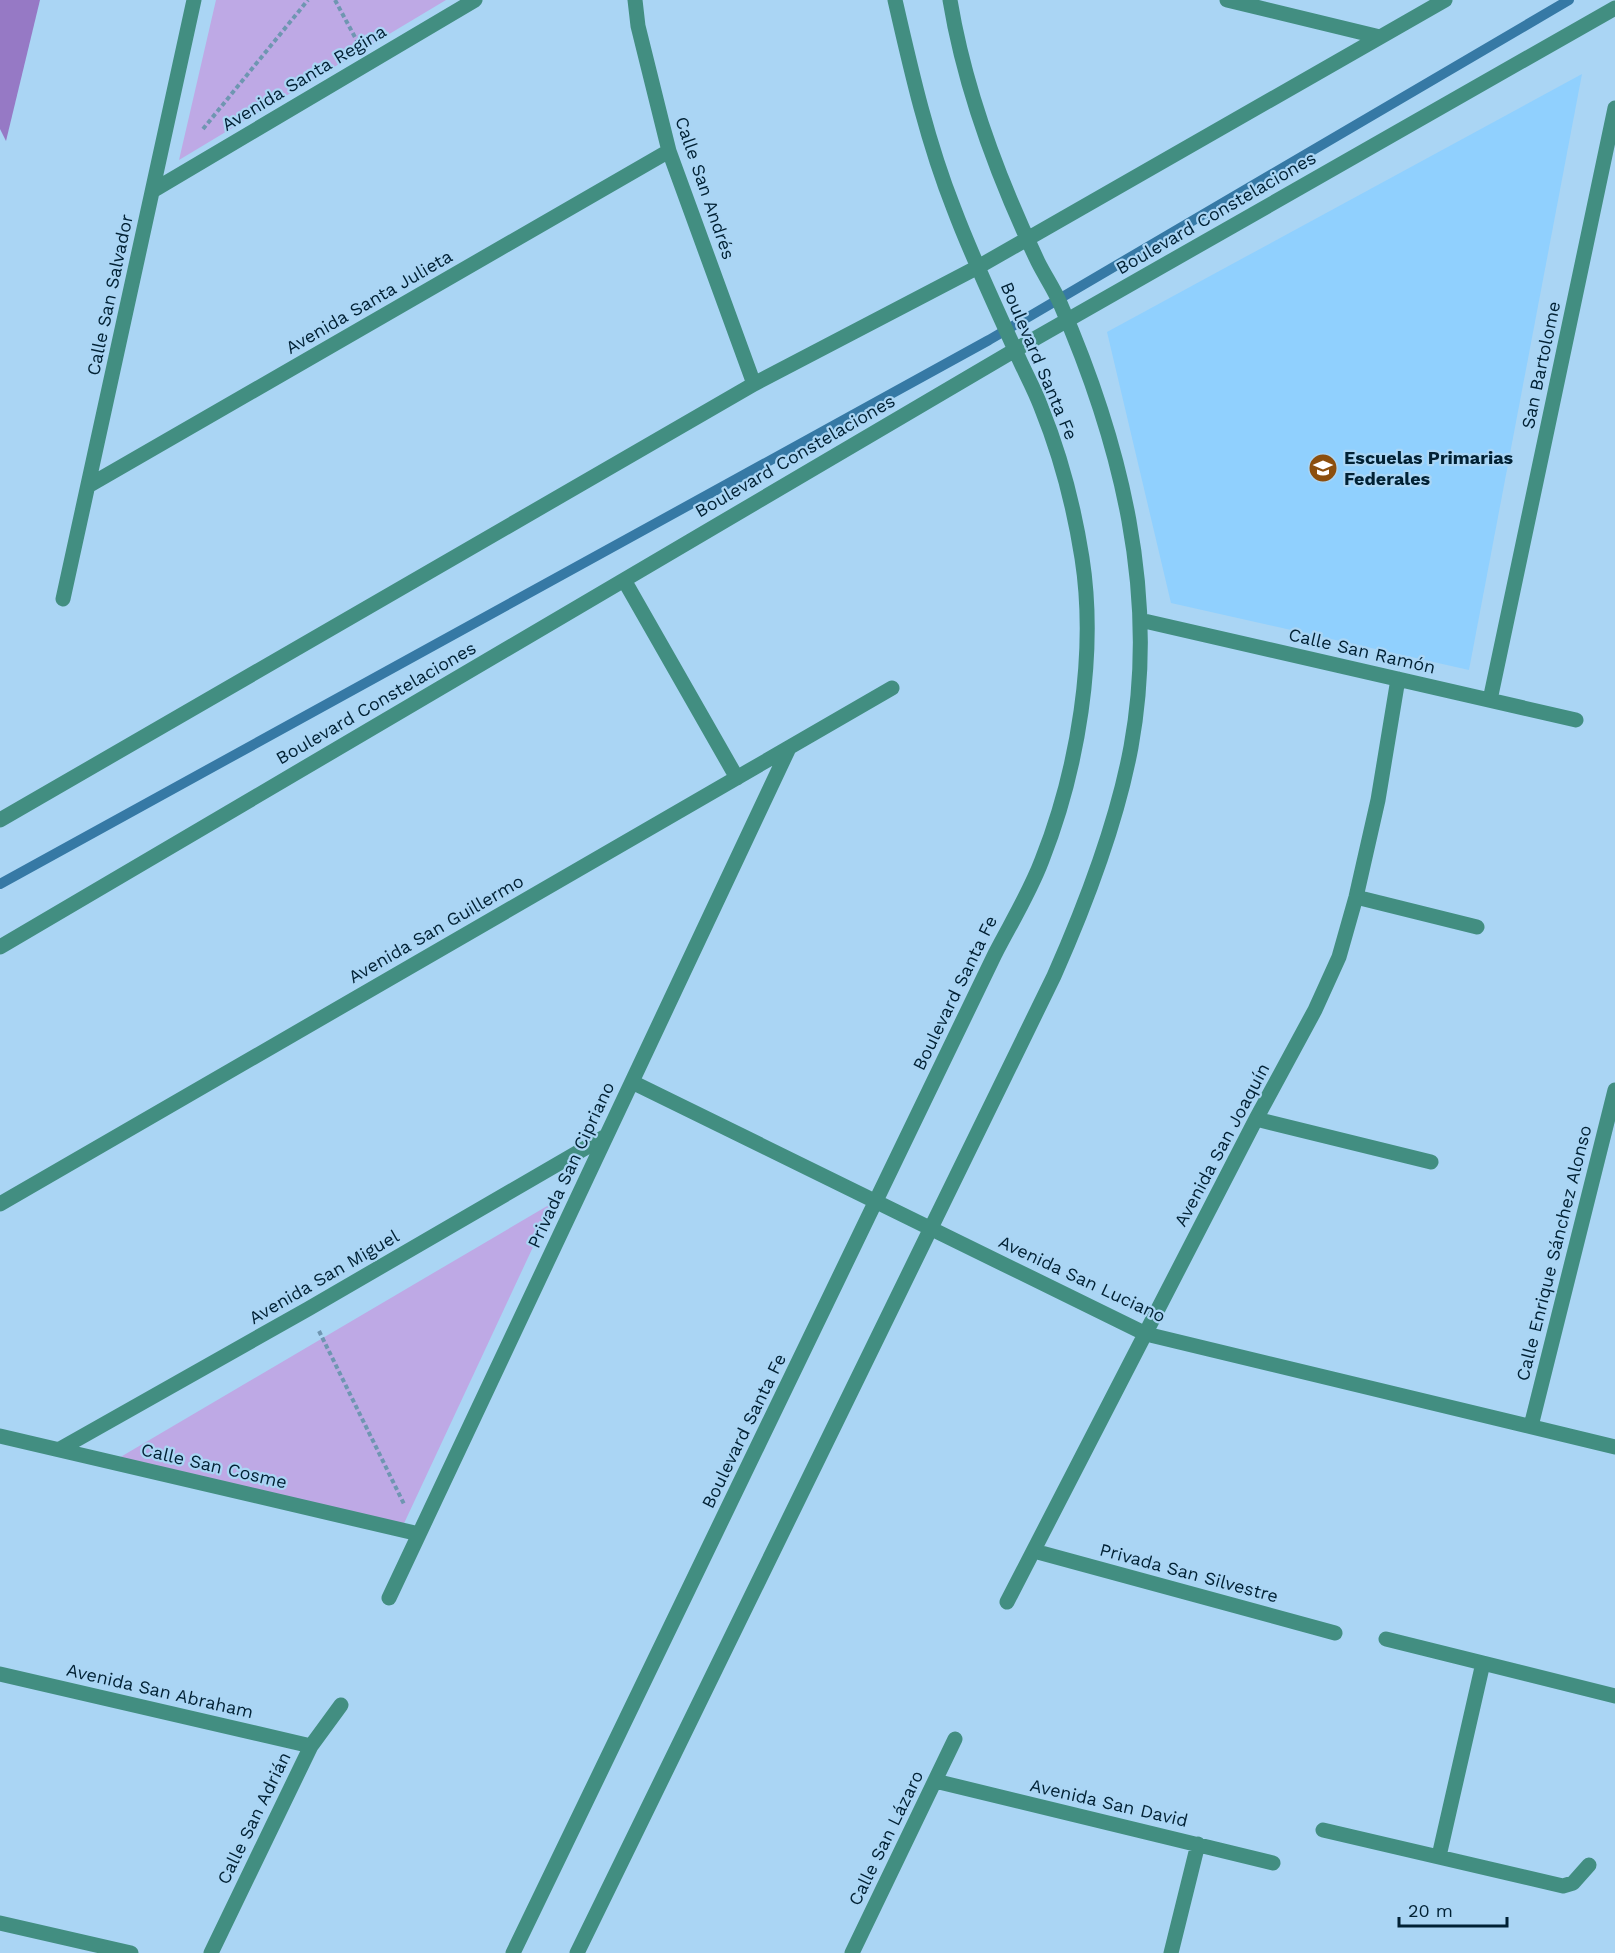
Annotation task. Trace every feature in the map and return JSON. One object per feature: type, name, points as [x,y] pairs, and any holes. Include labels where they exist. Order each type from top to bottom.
[{"type":"street","name":"Calle San Salvador","points":[[63,599],[194,0]]},
{"type":"street","name":"Avenida Santa Regina","points":[[153,190],[475,0]]},
{"type":"street","name":"Calle San Andrés","points":[[635,0],[638,26],[669,151],[754,384]]},
{"type":"street","name":"Boulevard Santa Fe","points":[[513,1953],[1042,861],[1057,819],[1077,732],[1083,692],[1086,603],[1082,558],[1058,459],[1041,407],[953,207],[925,122],[895,0]]},
{"type":"street","name":"Boulevard Santa Fe","points":[[577,1953],[1077,926],[1122,788],[1131,747],[1137,702],[1140,620],[1136,553],[1114,449],[1093,385],[1060,303],[1038,261],[1005,187],[977,111],[964,71],[950,0]]},
{"type":"street","points":[[1227,0],[1380,37]]},
{"type":"street","points":[[0,820],[754,384],[978,267],[1445,0]]},
{"type":"street","name":"Boulevard Constelaciones","points":[[0,947],[1015,350],[1615,8]]},
{"type":"street","name":"San Bartolome","points":[[1490,700],[1615,108]]},
{"type":"street","name":"Avenida Santa Julieta","points":[[88,486],[669,151]]},
{"type":"street","points":[[624,580],[738,778]]},
{"type":"street","name":"Calle San Ramón","points":[[1140,620],[1576,720]]},
{"type":"street","name":"Avenida San Joaquín","points":[[1007,1602],[1256,1119],[1315,1010],[1339,957],[1356,897],[1378,800],[1398,679]]},
{"type":"street","name":"Avenida San Guillermo","points":[[0,1204],[892,688]]},
{"type":"street","name":"Privada San Cipriano","points":[[389,1598],[789,748]]},
{"type":"street","points":[[1356,897],[1478,927]]},
{"type":"street","name":"Avenida San Luciano","points":[[632,1082],[1146,1334],[1615,1447]]},
{"type":"street","name":"Calle Enrique Sánchez Alonso","points":[[1531,1426],[1615,1090]]},
{"type":"street","points":[[1256,1119],[1431,1162]]},
{"type":"street","name":"Avenida San Miguel","points":[[60,1449],[606,1137]]},
{"type":"street","name":"Calle San Cosme","points":[[0,1436],[419,1534]]},
{"type":"street","name":"Privada San Silvestre","points":[[1034,1551],[1335,1633]]},
{"type":"street","points":[[1386,1639],[1615,1696]]},
{"type":"street","points":[[1439,1856],[1484,1664]]},
{"type":"street","name":"Avenida San Abraham","points":[[0,1674],[311,1746]]},
{"type":"street","name":"Calle San Adrián","points":[[211,1953],[311,1746],[341,1705]]},
{"type":"street","name":"Calle San Lázaro","points":[[852,1953],[955,1739]]},
{"type":"street","name":"Avenida San David","points":[[935,1781],[1273,1863]]},
{"type":"street","points":[[1323,1830],[1563,1886],[1573,1883],[1589,1865]]},
{"type":"street","points":[[1171,1953],[1198,1844]]},
{"type":"street","points":[[0,1923],[131,1953]]},
{"type":"path","points":[[198,136],[308,0]]},
{"type":"path","points":[[335,0],[369,62]]},
{"type":"path","points":[[308,1309],[419,1534]]},
{"type":"shaded area","points":[[0,0],[40,0],[6,141],[0,129]]},
{"type":"shaded area","points":[[216,0],[446,0],[179,160]]},
{"type":"shaded area","name":"Escuelas Primarias Federales","points":[[1582,74],[1469,670],[1171,603],[1107,332]]},
{"type":"shaded area","points":[[554,1202],[400,1532],[112,1462]]},
{"type":"waterway","points":[[0,884],[989,340],[1569,0]]},
{"type":"place","name":"Escuelas Primarias Federales","points":[[1323,468]]}]
